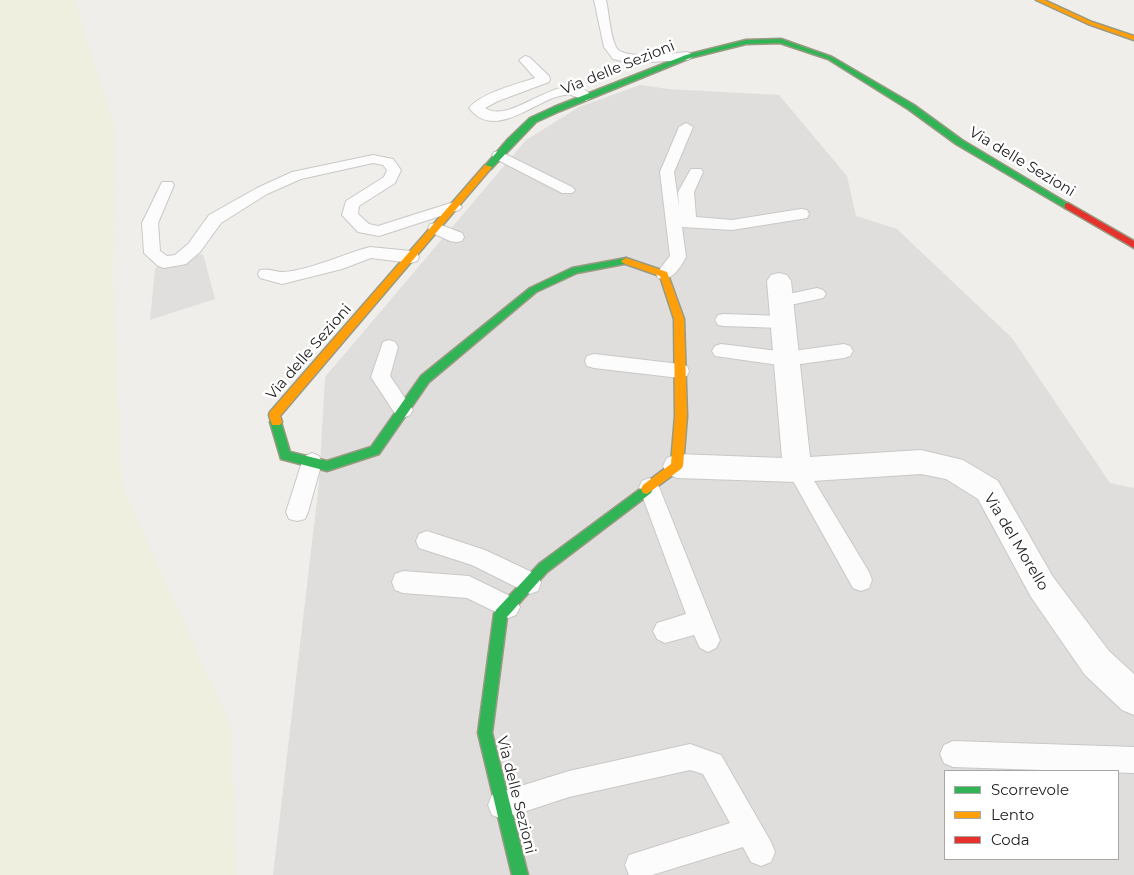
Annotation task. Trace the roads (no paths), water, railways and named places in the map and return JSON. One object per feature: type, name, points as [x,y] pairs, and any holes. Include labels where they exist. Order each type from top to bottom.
[{"type":"street","points":[[1039,0],[1090,23],[1134,38]]},
{"type":"street","name":"Via delle Sezioni","points":[[664,274],[623,260],[575,270],[533,290],[425,379],[375,451],[327,466],[285,456],[274,416],[499,155],[533,120],[688,56],[746,42],[781,41],[830,58],[911,107],[966,147],[1134,245]]},
{"type":"street","points":[[664,274],[679,319],[681,416],[677,466]]},
{"type":"street","points":[[781,302],[797,470]]},
{"type":"street","name":"Via del Morello","points":[[677,466],[797,470],[920,462],[953,468],[988,490],[1042,587],[1097,663],[1134,698]]},
{"type":"street","name":"Via delle Sezioni","points":[[520,875],[485,733],[502,614],[543,568],[677,466]]},
{"type":"lane","points":[[600,0],[610,47],[617,56],[631,59],[688,56]]},
{"type":"lane","points":[[525,60],[544,79],[493,98],[476,108],[481,113],[499,118],[562,92],[574,91],[586,97]]},
{"type":"lane","points":[[681,221],[667,172],[686,127]]},
{"type":"lane","points":[[499,155],[567,190]]},
{"type":"lane","points":[[167,185],[150,223],[152,252],[164,262],[180,260],[194,248],[215,219],[262,191],[297,175],[373,159],[388,162],[394,170],[390,180],[351,204],[350,215],[364,228],[379,231],[454,207]]},
{"type":"lane","points":[[664,274],[678,257],[686,192],[696,172]]},
{"type":"lane","points":[[681,221],[732,225],[801,214]]},
{"type":"lane","points":[[436,228],[456,237]]},
{"type":"lane","points":[[266,274],[282,278],[336,265],[370,252],[411,257]]},
{"type":"lane","points":[[724,320],[781,302],[817,294]]},
{"type":"lane","points":[[390,347],[380,376],[403,410]]},
{"type":"lane","points":[[721,351],[786,359],[844,351]]},
{"type":"lane","points":[[594,361],[680,371]]},
{"type":"lane","points":[[297,512],[312,462]]},
{"type":"lane","points":[[797,470],[861,580]]},
{"type":"lane","points":[[649,488],[704,631],[665,630]]},
{"type":"lane","points":[[427,541],[477,557],[530,583]]},
{"type":"lane","points":[[403,582],[469,587],[508,607]]},
{"type":"lane","points":[[953,754],[1134,760]]},
{"type":"lane","points":[[502,805],[569,784],[690,757],[712,764],[754,842],[639,865]]}]
